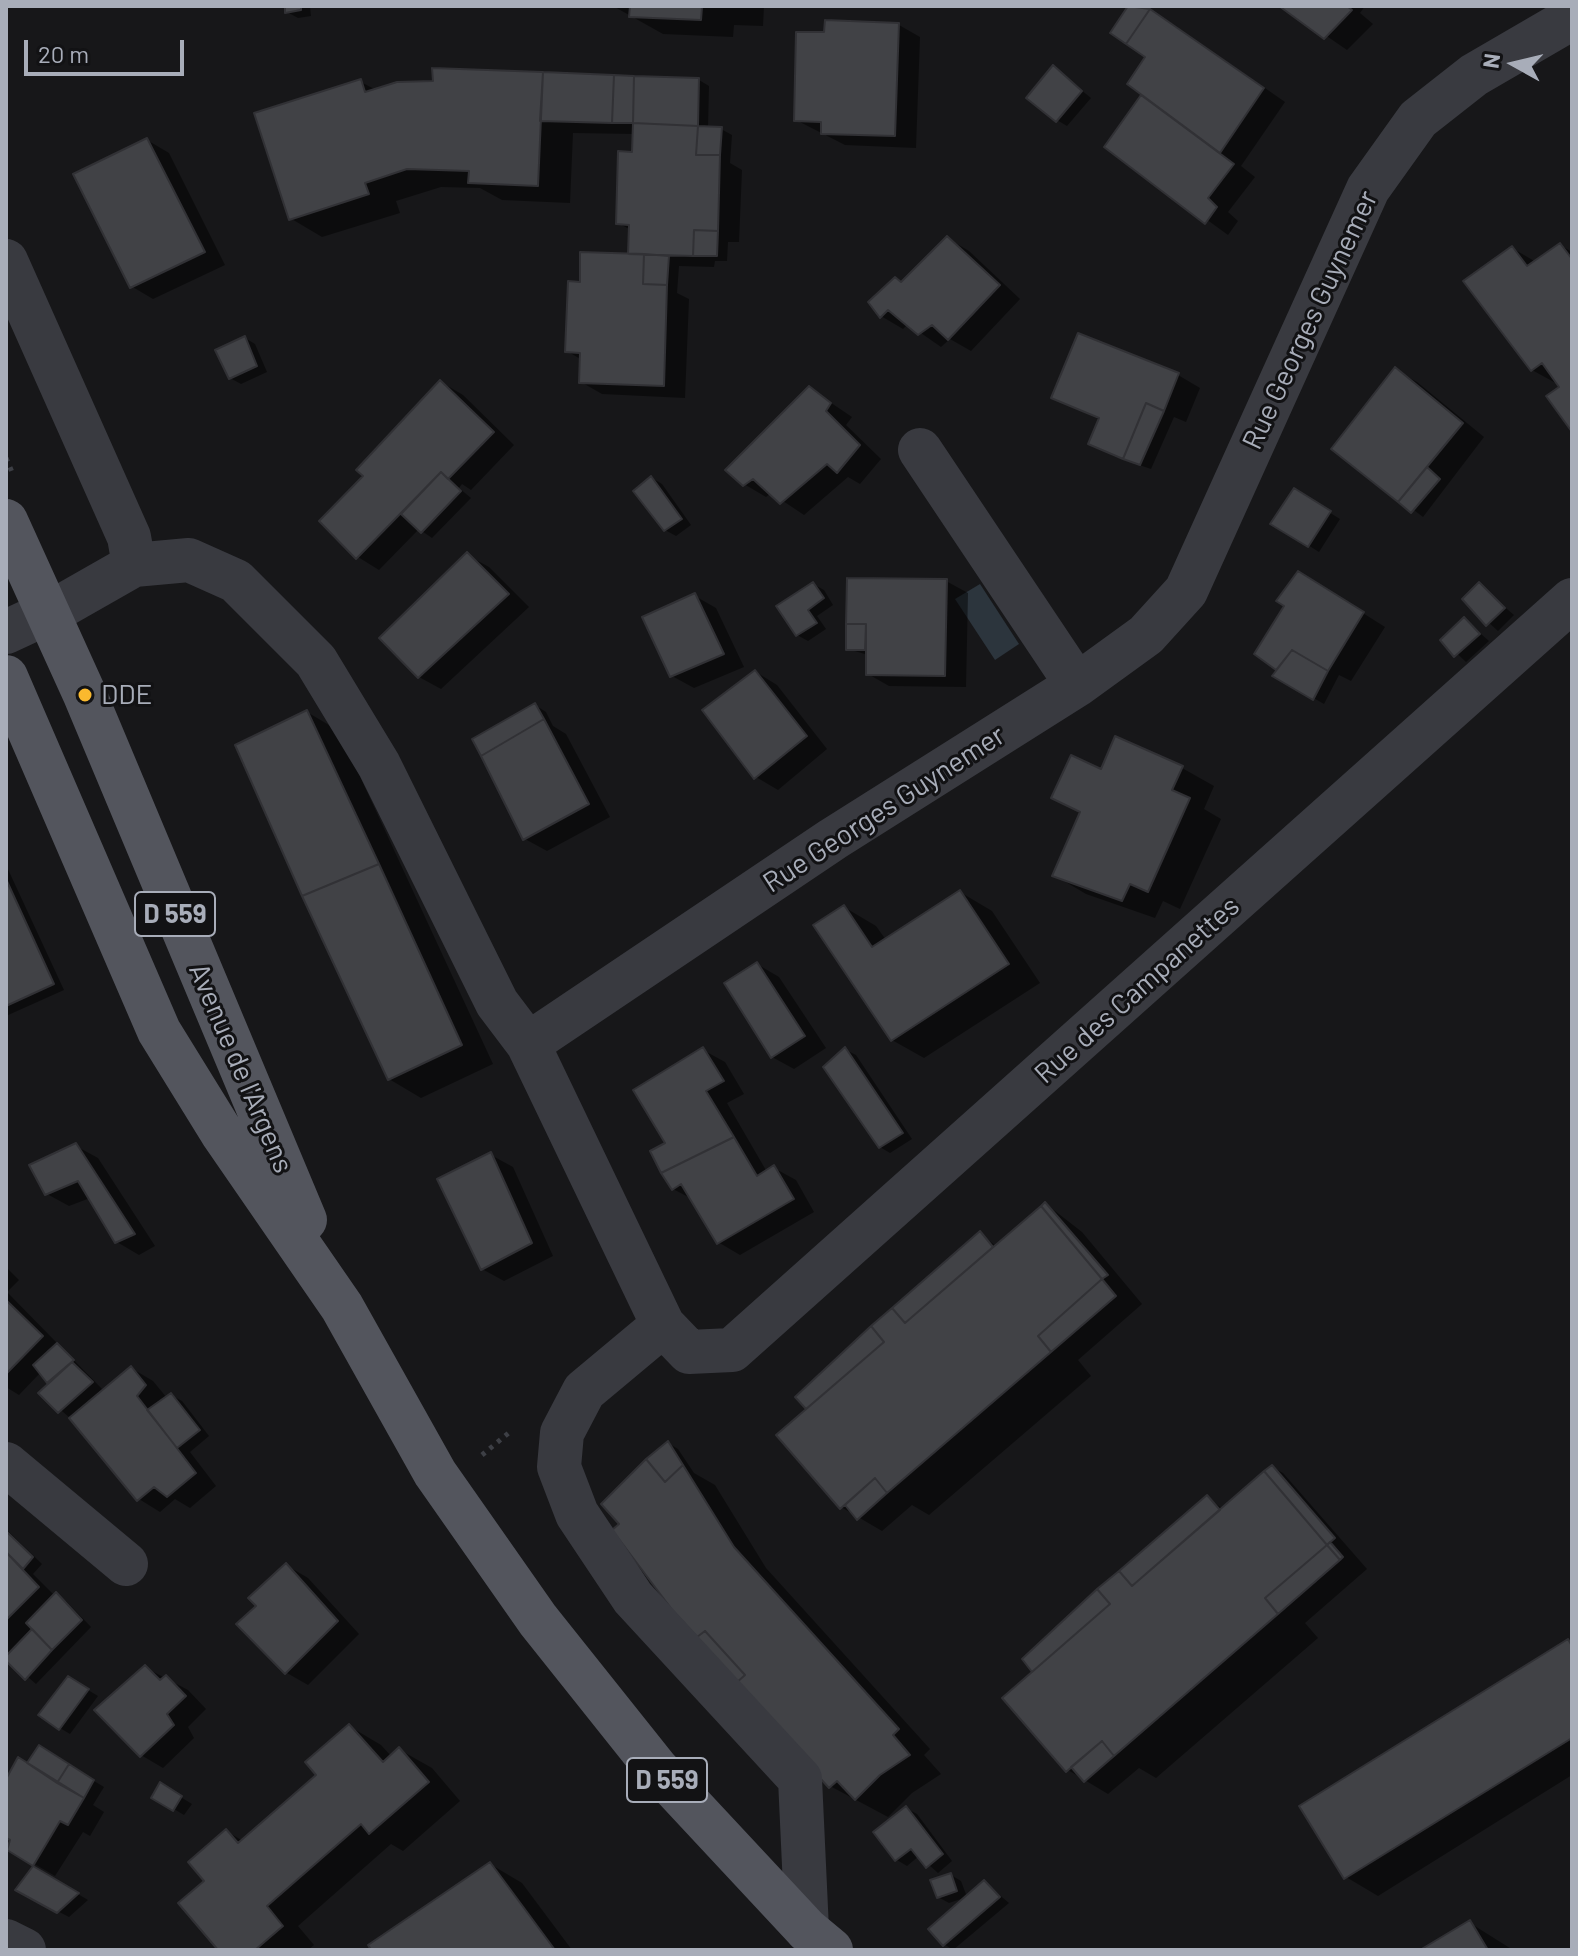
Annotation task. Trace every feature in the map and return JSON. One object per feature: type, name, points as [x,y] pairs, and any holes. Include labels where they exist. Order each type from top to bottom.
[{"type":"main road","name":"Avenue de l'Argens","points":[[6,521],[85,695],[342,1307]]},
{"type":"main road","name":"Avenue de l'Argens","points":[[6,677],[159,1031],[222,1133],[342,1307],[435,1473],[538,1620],[656,1768],[819,1940]]},
{"type":"street","name":"Rue Georges Guynemer","points":[[528,1044],[833,839],[1077,685],[1146,635],[1186,591],[1368,189],[1418,119],[1474,75],[1572,18]]},
{"type":"street","points":[[6,261],[129,537],[134,565]]},
{"type":"street","points":[[920,450],[1077,685]]},
{"type":"street","points":[[6,632],[134,565],[189,560],[236,581],[316,661],[379,765],[497,1003],[528,1044],[676,1338],[584,1391],[562,1433],[559,1467],[577,1514],[633,1598],[800,1779],[819,1940]]},
{"type":"street","name":"Rue des Campanettes","points":[[676,1338],[732,1350],[1572,600]]},
{"type":"street","points":[[6,1464],[126,1564]]},
{"type":"street","points":[[6,1941],[24,1950]]},
{"type":"shaded area","points":[[980,584],[1019,644],[995,660],[955,599]]},
{"type":"building","points":[[285,6],[301,6],[301,10],[285,13]]},
{"type":"building","points":[[630,6],[731,6],[702,7],[701,20],[629,17]]},
{"type":"building","points":[[1128,6],[1150,9],[1126,44],[1110,33]]},
{"type":"building","points":[[1279,6],[1347,6],[1352,10],[1324,39]]},
{"type":"building","points":[[1150,9],[1264,88],[1220,153],[1127,84],[1145,57],[1126,44]]},
{"type":"building","points":[[825,20],[899,23],[895,136],[821,134],[821,122],[794,121],[796,32],[824,32]]},
{"type":"building","points":[[1053,65],[1082,91],[1056,122],[1026,98]]},
{"type":"building","points":[[432,68],[543,72],[538,186],[468,183],[469,171],[407,169],[365,183],[369,194],[289,220],[254,113],[361,79],[365,92],[397,82],[433,81]]},
{"type":"building","points":[[543,72],[614,75],[612,123],[540,121]]},
{"type":"building","points":[[614,75],[634,76],[633,123],[612,123]]},
{"type":"building","points":[[634,76],[699,78],[698,126],[633,123]]},
{"type":"building","points":[[1141,95],[1234,164],[1208,198],[1217,207],[1205,224],[1104,147]]},
{"type":"building","points":[[633,123],[698,126],[696,155],[720,155],[718,231],[694,230],[693,256],[628,254],[629,225],[616,224],[618,151],[632,152]]},
{"type":"building","points":[[698,126],[722,127],[720,155],[696,155]]},
{"type":"building","points":[[147,138],[205,252],[130,288],[73,174]]},
{"type":"building","points":[[694,230],[718,231],[717,256],[693,256]]},
{"type":"building","points":[[947,236],[1000,285],[948,340],[932,325],[918,335],[888,310],[880,318],[868,302],[895,277],[901,282]]},
{"type":"building","points":[[1560,243],[1572,259],[1572,432],[1546,396],[1559,387],[1542,363],[1531,371],[1463,281],[1512,246],[1527,266]]},
{"type":"building","points":[[580,252],[644,254],[643,284],[667,285],[664,386],[579,383],[580,353],[565,352],[568,281],[580,282]]},
{"type":"building","points":[[644,254],[669,256],[667,285],[643,284]]},
{"type":"building","points":[[1078,333],[1179,373],[1164,411],[1146,403],[1123,459],[1088,444],[1099,418],[1051,398]]},
{"type":"building","points":[[245,336],[257,366],[229,379],[215,350]]},
{"type":"building","points":[[1395,367],[1463,423],[1398,502],[1331,449]]},
{"type":"building","points":[[440,380],[494,432],[448,479],[441,472],[356,559],[319,521],[363,476],[356,470]]},
{"type":"building","points":[[809,386],[831,403],[826,411],[860,445],[837,473],[827,464],[780,504],[753,479],[743,486],[725,470]]},
{"type":"building","points":[[1146,403],[1164,411],[1140,465],[1123,459]]},
{"type":"building","points":[[1427,467],[1440,479],[1411,513],[1398,502]]},
{"type":"building","points":[[441,472],[461,491],[421,533],[401,514]]},
{"type":"building","points":[[651,476],[682,519],[664,531],[633,491]]},
{"type":"building","points":[[1294,488],[1331,511],[1308,547],[1270,524]]},
{"type":"building","points":[[467,552],[509,594],[418,678],[379,638]]},
{"type":"building","points":[[1298,571],[1364,612],[1328,671],[1292,650],[1276,670],[1254,654],[1284,606],[1276,601]]},
{"type":"building","points":[[847,578],[947,579],[945,676],[866,675],[866,624],[846,624]]},
{"type":"building","points":[[813,582],[824,598],[808,610],[817,623],[796,636],[776,606]]},
{"type":"building","points":[[1479,582],[1505,608],[1486,626],[1462,599]]},
{"type":"building","points":[[695,593],[724,654],[670,677],[642,617]]},
{"type":"building","points":[[1464,617],[1480,634],[1454,657],[1440,640]]},
{"type":"building","points":[[846,624],[866,624],[865,650],[846,650]]},
{"type":"building","points":[[1292,650],[1328,671],[1313,700],[1272,676]]},
{"type":"building","points":[[755,670],[807,736],[754,779],[702,710]]},
{"type":"building","points":[[535,703],[544,719],[481,756],[472,739]]},
{"type":"building","points":[[307,710],[379,864],[302,896],[235,745]]},
{"type":"building","points":[[544,719],[589,804],[523,840],[481,756]]},
{"type":"building","points":[[1115,736],[1183,766],[1172,790],[1190,798],[1148,892],[1130,884],[1122,901],[1052,876],[1080,812],[1051,798],[1071,755],[1101,769]]},
{"type":"building","points":[[379,864],[462,1045],[388,1080],[302,896]]},
{"type":"building","points":[[6,879],[54,984],[6,1006]]},
{"type":"building","points":[[960,890],[1009,964],[891,1041],[813,925],[844,905],[872,947]]},
{"type":"building","points":[[757,962],[805,1036],[771,1058],[724,983]]},
{"type":"building","points":[[703,1047],[724,1081],[706,1091],[734,1137],[661,1173],[650,1151],[665,1143],[633,1090]]},
{"type":"building","points":[[845,1047],[903,1133],[879,1148],[823,1067]]},
{"type":"building","points":[[734,1137],[757,1176],[774,1165],[794,1199],[717,1244],[681,1184],[672,1190],[661,1173]]},
{"type":"building","points":[[76,1143],[135,1234],[115,1243],[78,1181],[45,1195],[29,1165]]},
{"type":"building","points":[[491,1152],[532,1243],[481,1270],[437,1179]]},
{"type":"building","points":[[1045,1202],[1108,1275],[1102,1279],[1041,1206]]},
{"type":"building","points":[[1041,1206],[1102,1279],[1038,1336],[1051,1352],[887,1493],[875,1478],[840,1509],[776,1435],[884,1342],[871,1326],[892,1308],[905,1323]]},
{"type":"building","points":[[980,1231],[993,1247],[905,1323],[892,1308]]},
{"type":"building","points":[[1102,1279],[1116,1296],[1051,1352],[1038,1336]]},
{"type":"building","points":[[6,1300],[43,1336],[6,1374]]},
{"type":"building","points":[[871,1326],[884,1342],[806,1409],[795,1397]]},
{"type":"building","points":[[57,1343],[74,1360],[47,1383],[33,1365]]},
{"type":"building","points":[[72,1362],[93,1382],[58,1413],[38,1393]]},
{"type":"building","points":[[131,1366],[146,1385],[137,1396],[196,1473],[167,1497],[154,1487],[137,1501],[69,1418]]},
{"type":"building","points":[[171,1393],[200,1430],[177,1448],[147,1410]]},
{"type":"building","points":[[668,1441],[683,1465],[665,1482],[646,1459]]},
{"type":"building","points":[[646,1459],[665,1482],[683,1465],[734,1547],[899,1729],[893,1735],[910,1755],[880,1775],[855,1800],[837,1781],[829,1788],[735,1684],[745,1675],[705,1631],[697,1637],[673,1611],[612,1530],[619,1524],[601,1504]]},
{"type":"building","points":[[1272,1465],[1335,1538],[1327,1545],[1264,1471]]},
{"type":"building","points":[[1264,1471],[1327,1545],[1265,1598],[1278,1614],[1114,1756],[1102,1741],[1066,1772],[1002,1698],[1110,1604],[1097,1589],[1119,1571],[1132,1586]]},
{"type":"building","points":[[875,1478],[887,1493],[857,1520],[845,1505]]},
{"type":"building","points":[[1207,1495],[1220,1510],[1132,1586],[1119,1571]]},
{"type":"building","points":[[6,1531],[33,1557],[23,1569],[6,1552]]},
{"type":"building","points":[[1330,1542],[1343,1557],[1340,1560],[1327,1545]]},
{"type":"building","points":[[1327,1545],[1340,1560],[1278,1614],[1265,1598]]},
{"type":"building","points":[[6,1552],[39,1587],[6,1620]]},
{"type":"building","points":[[286,1563],[338,1621],[285,1674],[236,1624],[256,1606],[248,1598]]},
{"type":"building","points":[[1097,1589],[1110,1604],[1032,1672],[1022,1659]]},
{"type":"building","points":[[56,1592],[82,1620],[52,1650],[26,1623]]},
{"type":"building","points":[[32,1629],[52,1650],[25,1680],[6,1661],[6,1656]]},
{"type":"building","points":[[705,1631],[745,1675],[735,1684],[697,1637]]},
{"type":"building","points":[[1568,1639],[1572,1646],[1572,1738],[1344,1879],[1299,1806]]},
{"type":"building","points":[[145,1665],[160,1680],[166,1675],[186,1696],[167,1714],[174,1725],[140,1757],[94,1710]]},
{"type":"building","points":[[68,1676],[89,1689],[59,1730],[38,1715]]},
{"type":"building","points":[[349,1724],[383,1762],[399,1747],[429,1782],[369,1834],[361,1824],[267,1906],[283,1926],[255,1950],[218,1950],[178,1903],[204,1881],[188,1862],[226,1829],[238,1843],[316,1775],[305,1762]]},
{"type":"building","points":[[1102,1741],[1114,1756],[1084,1782],[1071,1767]]},
{"type":"building","points":[[39,1745],[69,1764],[57,1783],[27,1763]]},
{"type":"building","points":[[18,1757],[84,1798],[68,1825],[60,1821],[33,1866],[7,1850],[10,1840],[6,1838],[6,1779]]},
{"type":"building","points":[[69,1764],[94,1780],[84,1798],[57,1783]]},
{"type":"building","points":[[160,1782],[182,1796],[173,1811],[151,1798]]},
{"type":"building","points":[[906,1806],[943,1854],[926,1868],[911,1849],[895,1861],[873,1832]]},
{"type":"building","points":[[490,1862],[555,1950],[371,1950],[368,1945]]},
{"type":"building","points":[[33,1866],[79,1893],[57,1913],[15,1890]]},
{"type":"building","points":[[951,1873],[957,1891],[937,1898],[930,1880]]},
{"type":"building","points":[[984,1880],[1000,1897],[943,1946],[928,1929]]},
{"type":"building","points":[[1470,1920],[1488,1950],[1420,1950]]},
{"type":"place","name":"DDE","points":[[85,695]]}]
